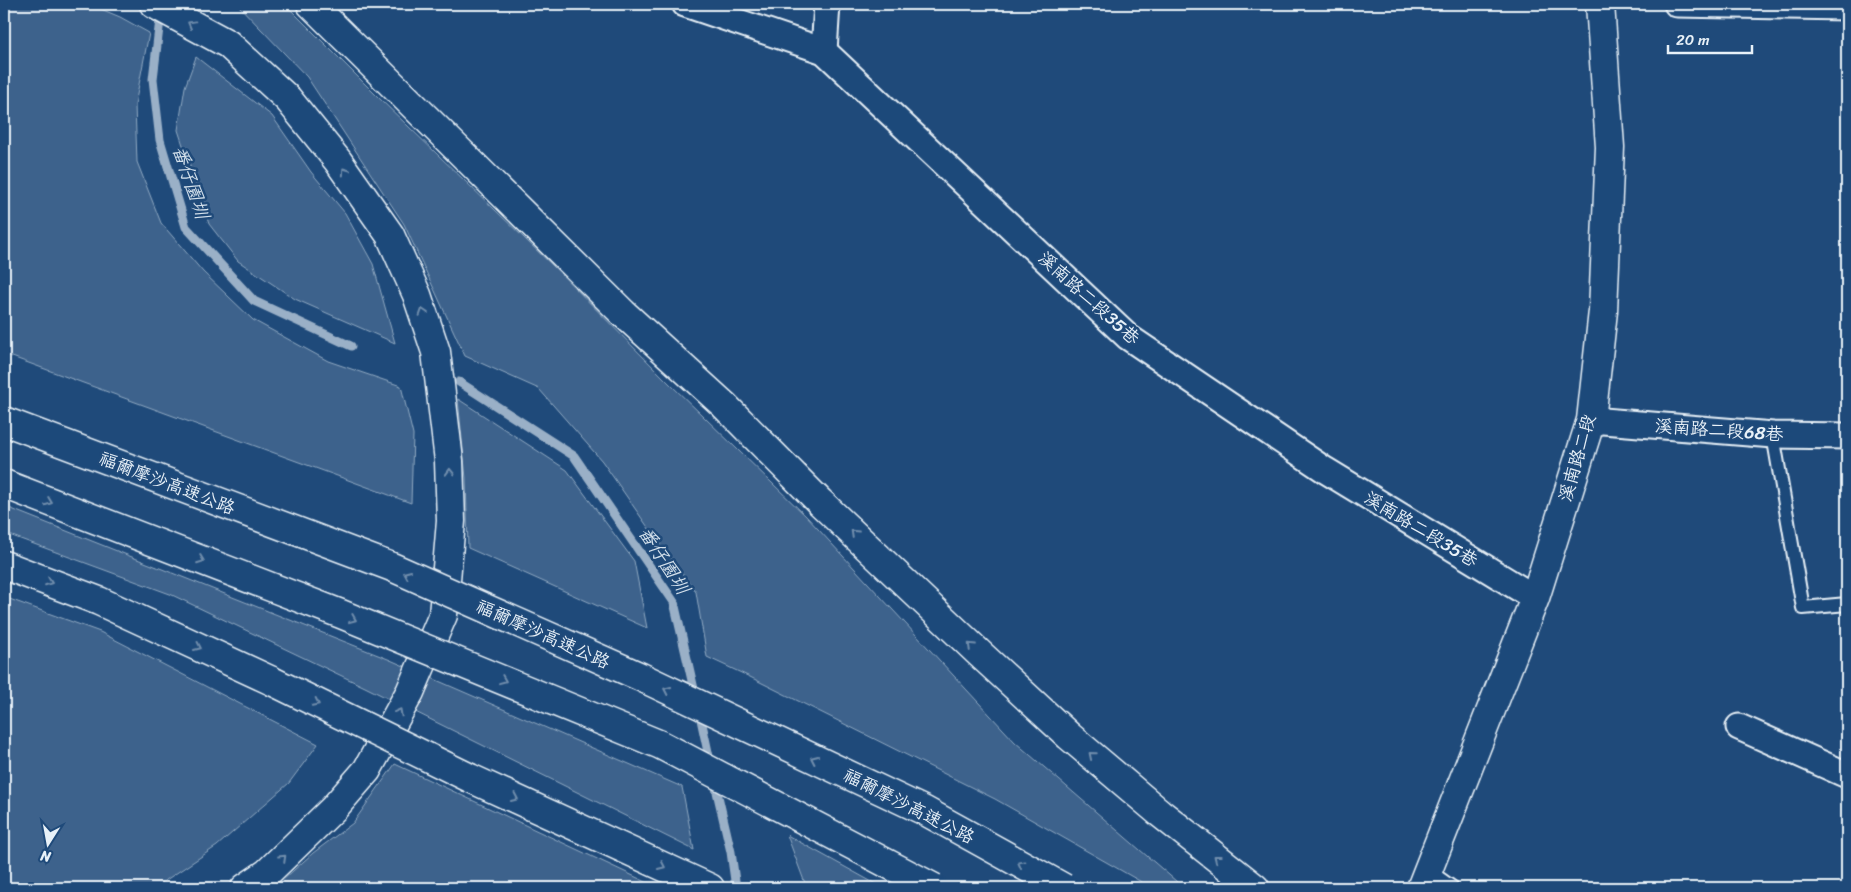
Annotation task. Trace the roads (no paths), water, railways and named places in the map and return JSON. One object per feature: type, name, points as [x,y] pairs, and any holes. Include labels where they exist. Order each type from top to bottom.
[{"type":"main road","points":[[154,4],[228,44],[288,99],[338,160],[390,235],[418,295],[436,352],[450,461],[451,521],[443,615],[410,692],[367,770],[334,808],[267,873],[246,888]]},
{"type":"main road","points":[[311,4],[623,313],[724,405],[820,502],[980,654],[1069,736],[1160,813],[1255,888]]},
{"type":"main road","name":"溪南路二段","points":[[1425,880],[1535,598],[1591,420],[1603,311],[1610,147],[1600,4]]},
{"type":"main road","name":"福爾摩沙高速公路","points":[[4,421],[392,567],[641,677],[925,811],[1064,888]]},
{"type":"main road","points":[[4,484],[341,614],[661,745],[934,888]]},
{"type":"main road","points":[[4,565],[99,601],[272,681],[470,778],[710,888]]},
{"type":"street","name":"溪南路二段35巷","points":[[685,4],[824,51],[1128,337],[1325,470],[1535,598]]},
{"type":"street","points":[[824,51],[827,4]]},
{"type":"street","points":[[1677,4],[1847,7]]},
{"type":"street","name":"溪南路二段68巷","points":[[1591,420],[1774,435],[1847,436]]},
{"type":"street","points":[[1739,728],[1847,775]]},
{"type":"lane","points":[[1774,435],[1803,608],[1847,604]]},
{"type":"lane","points":[[1425,880],[1453,888]]},
{"type":"waterway","name":"番仔園圳","points":[[161,11],[153,79],[160,140],[186,227],[254,301],[351,346]]},
{"type":"waterway","name":"番仔園圳","points":[[459,382],[574,456],[674,602],[696,698]]},
{"type":"waterway","name":"番仔園圳","points":[[699,710],[711,766]]},
{"type":"waterway","name":"番仔園圳","points":[[714,779],[731,852],[736,888]]}]
